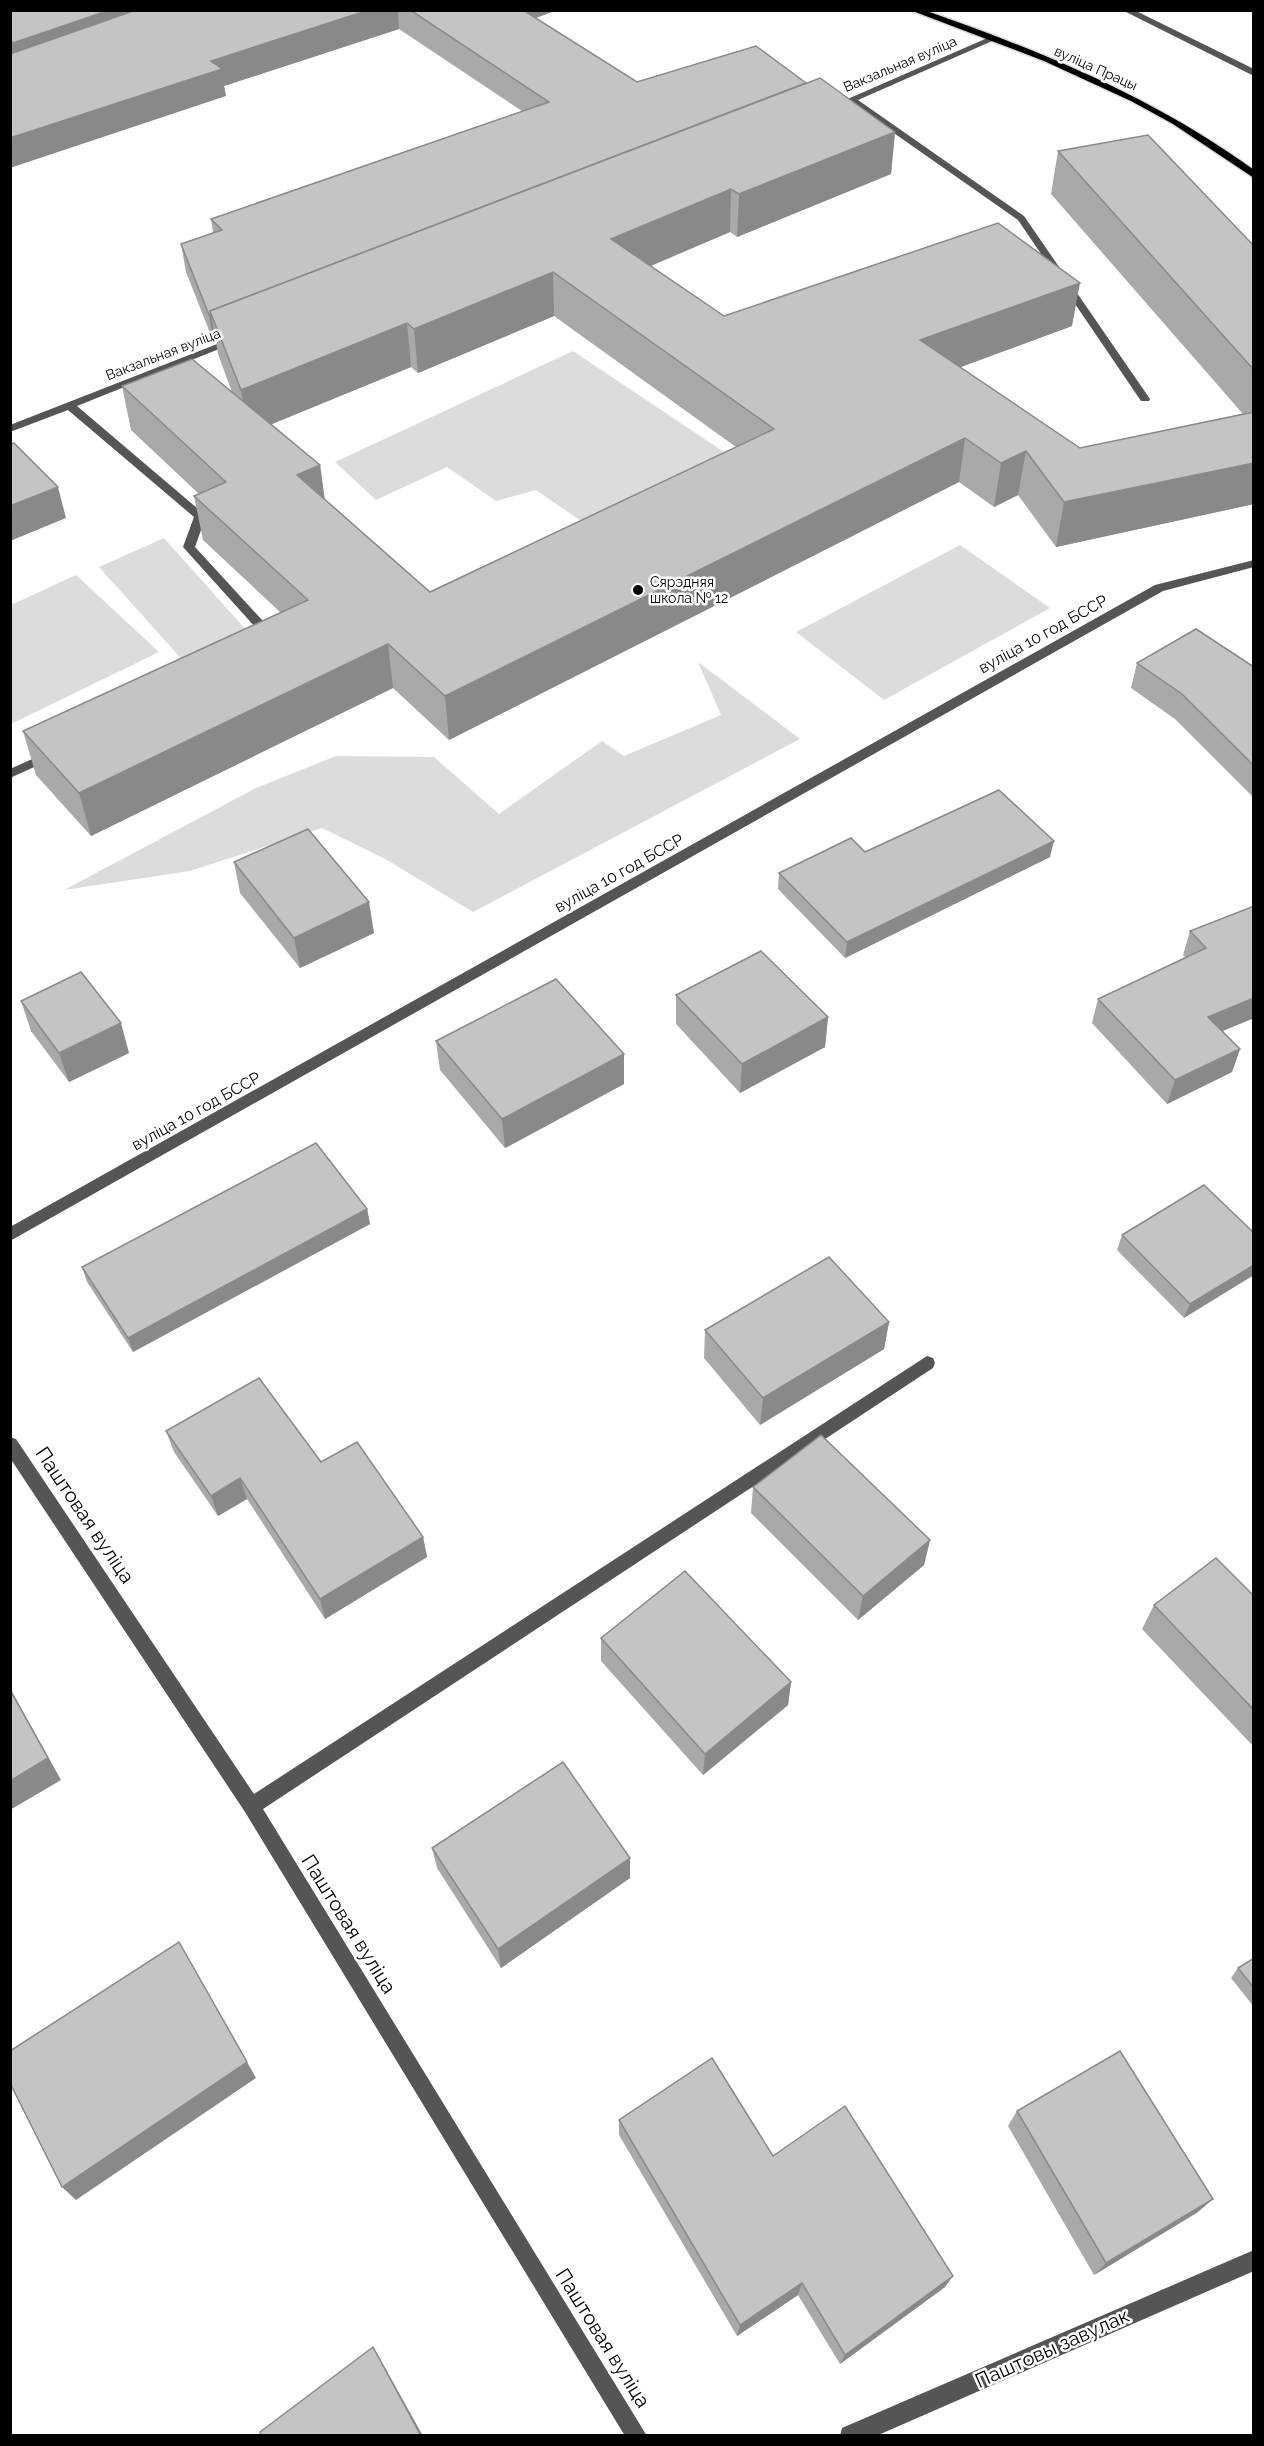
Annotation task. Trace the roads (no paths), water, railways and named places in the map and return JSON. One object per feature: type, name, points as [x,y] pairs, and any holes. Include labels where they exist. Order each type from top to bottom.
[{"type":"main road","name":"вуліца Працы","points":[[914,10],[994,38],[1130,97],[1220,148],[1254,176]]},
{"type":"street","points":[[1126,10],[1254,73]]},
{"type":"street","name":"Вакзальная вуліца","points":[[819,113],[994,38]]},
{"type":"street","points":[[852,100],[1021,218],[1145,399]]},
{"type":"street","name":"Вакзальная вуліца","points":[[10,429],[246,337]]},
{"type":"street","points":[[70,406],[200,516],[189,547],[278,645],[267,650]]},
{"type":"street","name":"вуліца 10 год БССР","points":[[10,1235],[1159,588],[1254,563]]},
{"type":"street","points":[[10,774],[64,748]]},
{"type":"street","points":[[251,1806],[927,1363]]},
{"type":"street","name":"Паштовая вуліца","points":[[10,1444],[251,1806],[637,2436]]},
{"type":"street","name":"Паштовы завулак","points":[[850,2436],[1254,2260]]},
{"type":"place","name":"Сярэдняя школа № 12","points":[[638,590]]}]
